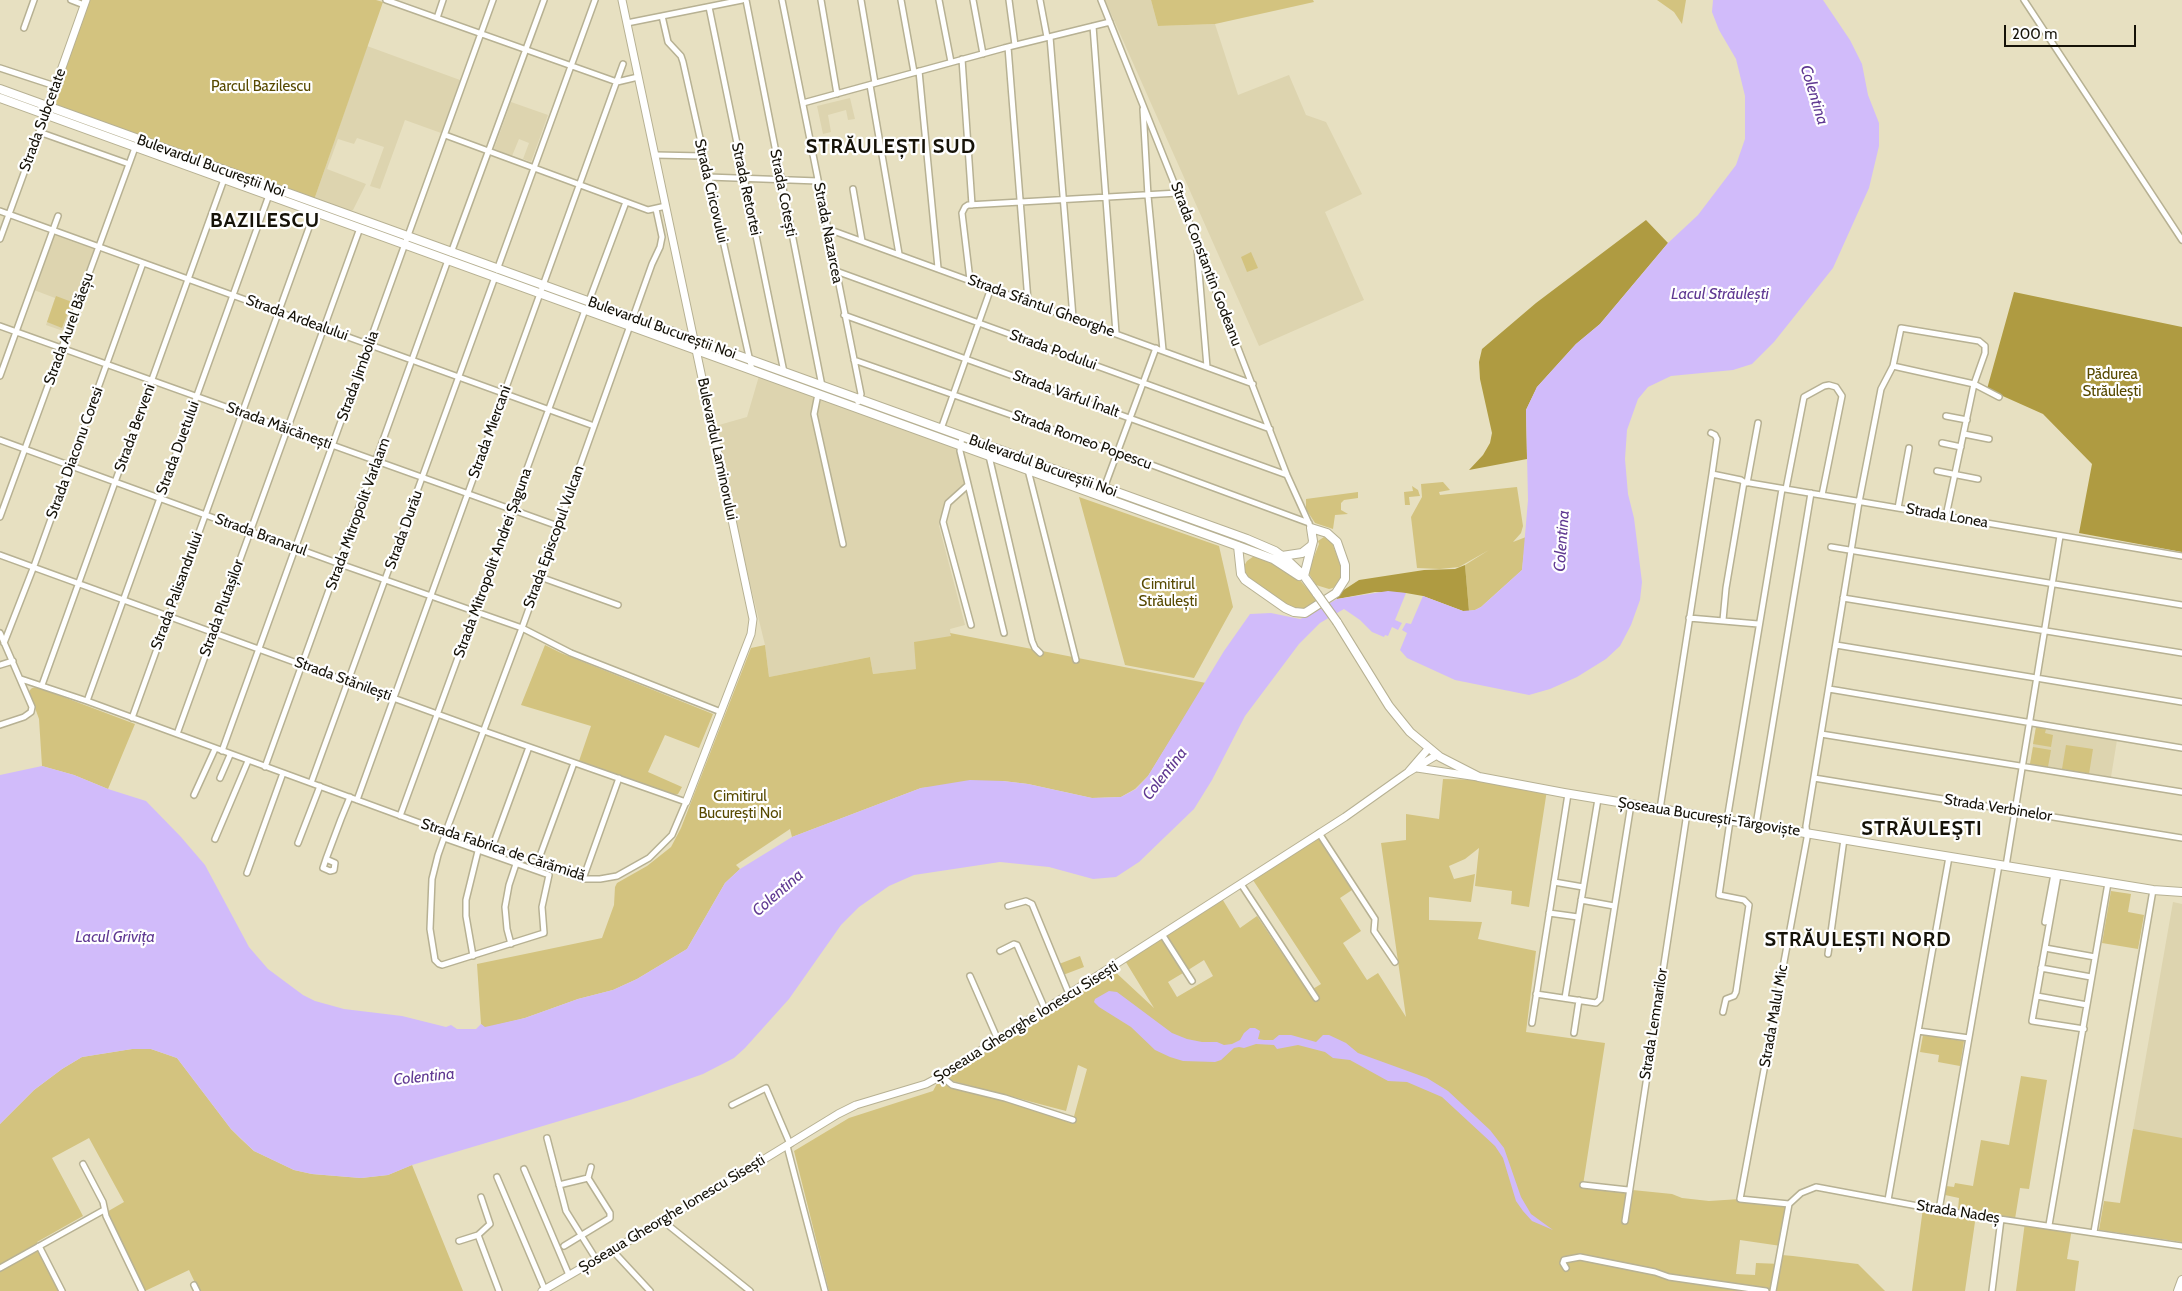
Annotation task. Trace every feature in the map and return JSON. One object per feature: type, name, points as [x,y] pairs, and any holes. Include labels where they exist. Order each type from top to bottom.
[{"type":"main road","name":"Bulevardul Laminorului","points":[[622,0],[753,619],[750,634],[686,802]]},
{"type":"main road","name":"Strada Subcetate","points":[[47,110],[85,2]]},
{"type":"main road","name":"Bulevardul Bucureștii Noi","points":[[0,89],[47,110],[496,273],[540,294],[706,354],[962,436],[1247,539],[1282,556],[1304,576],[1337,622]]},
{"type":"main road","name":"Bulevardul Bucureștii Noi","points":[[0,98],[47,110]]},
{"type":"main road","name":"Bulevardul Bucureștii Noi","points":[[225,175],[269,195],[360,228],[406,241]]},
{"type":"main road","name":"Bulevardul Bucureștii Noi","points":[[496,273],[544,285],[589,301],[784,372],[820,390]]},
{"type":"main road","points":[[698,361],[706,354]]},
{"type":"main road","name":"Bulevardul Bucureștii Noi","points":[[858,403],[989,456],[1253,552],[1281,564],[1315,590]]},
{"type":"main road","points":[[1304,576],[1314,536],[1310,526]]},
{"type":"main road","points":[[1238,546],[1241,574],[1244,580],[1289,610],[1299,613],[1310,611],[1339,589],[1344,582],[1346,572],[1334,538],[1310,526]]},
{"type":"main road","points":[[1282,556],[1302,553],[1312,544]]},
{"type":"main road","points":[[1241,562],[1253,552]]},
{"type":"main road","name":"Șoseaua București-Târgoviște","points":[[1337,622],[1396,716],[1410,732],[1437,756],[1479,777],[1568,794],[2003,866],[2153,890],[2182,892]]},
{"type":"main road","name":"Șoseaua Gheorghe Ionescu Sisești","points":[[1407,773],[1428,749]]},
{"type":"main road","name":"Șoseaua Gheorghe Ionescu Sisești","points":[[544,1290],[848,1109],[918,1087],[941,1076],[1241,884],[1407,773],[1437,756]]},
{"type":"main road","points":[[1417,768],[1479,777]]},
{"type":"main road","name":"Șoseaua București-Târgoviște","points":[[2153,890],[2158,893],[2182,897]]},
{"type":"main road","points":[[2178,1291],[2182,1280]]},
{"type":"street","points":[[24,28],[34,0]]},
{"type":"street","points":[[71,0],[85,2]]},
{"type":"street","points":[[437,18],[443,0]]},
{"type":"street","name":"Strada Jimbolia","points":[[222,751],[493,0]]},
{"type":"street","name":"Strada Mitropolit Varlaam","points":[[265,767],[544,0]]},
{"type":"street","name":"Strada Durău","points":[[311,783],[595,0]]},
{"type":"street","points":[[627,23],[742,0]]},
{"type":"street","name":"Strada Cotești","points":[[746,0],[820,390],[814,414],[843,544]]},
{"type":"street","name":"Strada Nazarcea","points":[[782,0],[861,394],[858,403]]},
{"type":"street","points":[[821,0],[837,94]]},
{"type":"street","points":[[861,0],[899,254]]},
{"type":"street","points":[[901,0],[916,72],[938,268]]},
{"type":"street","points":[[939,0],[951,62]]},
{"type":"street","points":[[973,0],[983,54]]},
{"type":"street","points":[[1010,0],[1015,45]]},
{"type":"street","points":[[1040,0],[1049,37],[1064,200],[1072,317]]},
{"type":"street","name":"Strada Constantin Godeanu","points":[[1101,0],[1253,384],[1287,475],[1310,526]]},
{"type":"street","points":[[2024,0],[2182,240]]},
{"type":"street","points":[[390,1],[617,82],[638,77]]},
{"type":"street","name":"Strada Retortei","points":[[709,7],[784,372]]},
{"type":"street","name":"Strada Cricovului","points":[[662,16],[668,42],[681,56],[683,62],[752,370]]},
{"type":"street","points":[[803,103],[1015,45],[1110,22]]},
{"type":"street","points":[[1093,26],[1116,333]]},
{"type":"street","points":[[1008,47],[1028,301]]},
{"type":"street","points":[[962,60],[972,205]]},
{"type":"street","name":"Strada Miercani","points":[[356,800],[624,64]]},
{"type":"street","points":[[0,68],[55,86]]},
{"type":"street","points":[[1143,104],[1148,196],[1162,350]]},
{"type":"street","name":"Strada Subcetate","points":[[0,240],[47,110]]},
{"type":"street","points":[[39,132],[129,164]]},
{"type":"street","points":[[445,135],[648,210],[666,206]]},
{"type":"street","name":"Strada Aurel Băeșu","points":[[0,517],[137,143]]},
{"type":"street","points":[[655,155],[703,156]]},
{"type":"street","name":"Strada Berveni","points":[[42,685],[225,175]]},
{"type":"street","points":[[708,177],[818,181]]},
{"type":"street","points":[[853,189],[862,241]]},
{"type":"street","points":[[970,280],[962,213],[965,207],[1020,202],[1178,194]]},
{"type":"street","name":"Strada Duetului","points":[[87,701],[269,195]]},
{"type":"street","points":[[589,301],[626,202]]},
{"type":"street","name":"Strada Episcopul Vulcan","points":[[473,956],[442,965],[435,960],[429,914],[432,879],[445,835],[522,628],[632,317],[662,241],[656,209]]},
{"type":"street","name":"Strada Ardealului","points":[[0,210],[594,426]]},
{"type":"street","name":"Strada Palisandrului","points":[[132,718],[315,211]]},
{"type":"street","points":[[0,376],[58,216]]},
{"type":"street","name":"Strada Plutașilor","points":[[176,734],[360,228]]},
{"type":"street","name":"Strada Sfântul Gheorghe","points":[[828,228],[1253,384]]},
{"type":"street","points":[[1196,241],[1207,367]]},
{"type":"street","name":"Strada Diaconu Coresi","points":[[4,642],[34,566],[143,263]]},
{"type":"street","name":"Strada Podului","points":[[836,271],[1270,429]]},
{"type":"street","points":[[941,429],[991,288]]},
{"type":"street","name":"Strada Mitropolit Andrei Șaguna","points":[[400,816],[585,310]]},
{"type":"street","name":"Strada Vârful Înalt","points":[[844,314],[1287,475]]},
{"type":"street","name":"Strada Măicănești","points":[[0,326],[558,526]]},
{"type":"street","name":"Strada Malul Mic","points":[[1789,1204],[1740,1200],[1807,838],[1806,833],[1814,778],[1859,502],[1881,389],[1893,366],[1902,328],[1982,343],[1985,346],[1985,353],[1974,384]]},
{"type":"street","points":[[1101,496],[1156,348]]},
{"type":"street","name":"Strada Romeo Popescu","points":[[854,360],[1118,452],[1310,526]]},
{"type":"street","points":[[1893,366],[1974,384],[1999,397]]},
{"type":"street","points":[[1946,516],[1974,384]]},
{"type":"street","points":[[1723,1012],[1726,999],[1734,996],[1736,992],[1749,904],[1744,900],[1719,895],[1728,820],[1758,624],[1804,397],[1829,385],[1836,387],[1842,396],[1822,495]]},
{"type":"street","points":[[1946,416],[1967,420]]},
{"type":"street","points":[[1723,620],[1726,588],[1758,422]]},
{"type":"street","points":[[1660,809],[1717,439],[1711,433]]},
{"type":"street","points":[[1964,434],[1989,439]]},
{"type":"street","points":[[962,436],[960,445],[968,485],[1004,633]]},
{"type":"street","name":"Strada Branarul","points":[[0,440],[295,548],[522,628],[571,653],[721,712]]},
{"type":"street","points":[[1942,443],[1961,447]]},
{"type":"street","points":[[1898,508],[1909,448]]},
{"type":"street","points":[[989,456],[1032,641],[1040,653]]},
{"type":"street","points":[[1028,470],[1076,660]]},
{"type":"street","points":[[1936,471],[1978,479]]},
{"type":"street","name":"Strada Lonea","points":[[1712,474],[1811,494],[2182,556]]},
{"type":"street","points":[[968,485],[948,502],[943,522],[971,625]]},
{"type":"street","points":[[1756,825],[1811,494]]},
{"type":"street","points":[[1939,1210],[1969,1038],[2015,811],[2060,536]]},
{"type":"street","points":[[1831,547],[2182,605]]},
{"type":"street","name":"Strada Stănilești","points":[[0,555],[484,731],[686,802]]},
{"type":"street","points":[[540,576],[618,605]]},
{"type":"street","points":[[1843,598],[2182,653]]},
{"type":"street","points":[[1689,618],[1717,622],[1723,620],[1758,624]]},
{"type":"street","points":[[0,633],[31,703],[32,711],[24,717],[0,725]]},
{"type":"street","points":[[1836,645],[2182,702]]},
{"type":"street","points":[[0,665],[12,661]]},
{"type":"street","name":"Strada Fabrica de Cărămidă","points":[[21,679],[87,701],[282,775],[350,797],[400,816],[478,850],[550,877],[542,907],[544,932],[542,935],[511,944]]},
{"type":"street","points":[[1829,689],[2182,748]]},
{"type":"street","points":[[1821,734],[2182,792]]},
{"type":"street","points":[[492,848],[529,747]]},
{"type":"street","points":[[194,795],[215,749]]},
{"type":"street","points":[[220,778],[230,754]]},
{"type":"street","points":[[215,839],[248,761]]},
{"type":"street","points":[[537,864],[574,762]]},
{"type":"street","points":[[247,873],[282,775]]},
{"type":"street","points":[[583,879],[619,778]]},
{"type":"street","name":"Strada Verbinelor","points":[[1814,778],[2182,838]]},
{"type":"street","points":[[298,843],[320,786]]},
{"type":"street","points":[[1532,1023],[1568,794]]},
{"type":"street","points":[[326,859],[350,797]]},
{"type":"street","points":[[1565,998],[1598,799]]},
{"type":"street","name":"Strada Fabrica de Cărămidă","points":[[445,835],[492,848],[583,879],[600,880],[617,876],[649,858],[672,835],[686,802]]},
{"type":"street","points":[[1536,994],[1596,1003],[1600,999],[1632,804]]},
{"type":"street","name":"Strada Lemnarilor","points":[[1624,1221],[1687,813]]},
{"type":"street","points":[[1319,833],[1376,919],[1374,931],[1395,962]]},
{"type":"street","points":[[1828,954],[1844,839]]},
{"type":"street","points":[[478,850],[466,900],[466,916],[473,956],[511,944],[507,929],[506,907],[509,885],[516,864]]},
{"type":"street","points":[[1888,1200],[1949,857]]},
{"type":"street","points":[[2045,922],[2056,874]]},
{"type":"street","points":[[2056,874],[2032,1021],[2084,1029]]},
{"type":"street","points":[[1554,882],[1583,887]]},
{"type":"street","points":[[2048,1225],[2084,1029],[2108,883]]},
{"type":"street","points":[[1241,884],[1316,998]]},
{"type":"street","points":[[2094,1232],[2153,890]]},
{"type":"street","points":[[1581,900],[1614,906]]},
{"type":"street","points":[[1008,906],[1026,901],[1032,904],[1069,994]]},
{"type":"street","points":[[1549,913],[1578,917]]},
{"type":"street","points":[[1162,934],[1192,981]]},
{"type":"street","points":[[1000,951],[1014,944],[1017,945],[1045,1009]]},
{"type":"street","points":[[2045,948],[2095,957]]},
{"type":"street","points":[[2042,968],[2092,977]]},
{"type":"street","points":[[970,976],[998,1040]]},
{"type":"street","points":[[2037,996],[2087,1005]]},
{"type":"street","points":[[1574,1034],[1579,1000]]},
{"type":"street","points":[[1918,1031],[1969,1038]]},
{"type":"street","points":[[941,1076],[952,1086],[1005,1098],[1073,1120]]},
{"type":"street","points":[[732,1105],[766,1088],[788,1145],[825,1291]]},
{"type":"street","points":[[547,1138],[566,1211],[596,1259]]},
{"type":"street","points":[[83,1164],[103,1202],[104,1210],[142,1291]]},
{"type":"street","points":[[564,1246],[580,1233],[610,1218],[610,1214],[588,1178],[591,1167]]},
{"type":"street","points":[[524,1169],[569,1275]]},
{"type":"street","points":[[497,1177],[544,1290]]},
{"type":"street","points":[[559,1185],[588,1178]]},
{"type":"street","points":[[1583,1185],[1628,1190]]},
{"type":"street","name":"Strada Nadeș","points":[[1789,1204],[1801,1193],[1816,1187],[1939,1210],[2182,1246]]},
{"type":"street","points":[[459,1241],[478,1235],[490,1224],[481,1197]]},
{"type":"street","points":[[1773,1291],[1789,1204]]},
{"type":"street","points":[[0,1268],[104,1210]]},
{"type":"street","points":[[1992,1291],[2001,1219]]},
{"type":"street","points":[[663,1220],[750,1291]]},
{"type":"street","points":[[478,1235],[499,1291]]},
{"type":"street","points":[[39,1246],[62,1291]]},
{"type":"street","points":[[612,1250],[650,1291]]},
{"type":"street","points":[[1566,1268],[1563,1263],[1564,1260],[1580,1257],[1655,1272],[1669,1277],[1766,1291]]},
{"type":"shaded area","points":[[1105,0],[1151,0],[1158,26],[1215,24],[1238,95],[1289,75],[1306,115],[1326,122],[1362,194],[1325,212],[1364,300],[1259,346]]},
{"type":"shaded area","points":[[367,46],[460,80],[441,133],[405,120],[380,189],[370,186],[384,147],[357,138],[354,144],[338,139],[327,169],[366,184],[353,210],[349,211],[314,200]]},
{"type":"shaded area","points":[[850,98],[855,119],[848,120],[846,110],[828,115],[831,132],[823,134],[817,106]]},
{"type":"shaded area","points":[[511,102],[548,115],[531,162],[523,159],[529,143],[519,139],[512,156],[494,149]]},
{"type":"shaded area","points":[[54,233],[94,249],[63,331],[46,325],[55,298],[34,290]]},
{"type":"shaded area","points":[[759,376],[957,449],[965,484],[946,501],[939,526],[965,625],[950,629],[951,636],[916,669],[873,674],[870,657],[769,677],[765,645],[712,427],[747,417]]},
{"type":"shaded area","points":[[2036,727],[2117,740],[2111,777],[2030,764]]},
{"type":"shaded area","points":[[2173,902],[2182,904],[2182,1156],[2130,1147]]},
{"type":"green space","name":"Parcul Bazilescu","points":[[89,0],[376,0],[383,2],[314,200],[52,104]]},
{"type":"green space","points":[[1151,0],[1313,0],[1314,2],[1215,24],[1158,26]]},
{"type":"green space","points":[[1657,0],[1686,0],[1682,24],[1674,12]]},
{"type":"green space","points":[[1646,220],[1668,243],[1600,324],[1576,344],[1537,387],[1526,410],[1527,459],[1469,470],[1483,455],[1490,443],[1492,433],[1480,379],[1479,362],[1482,349],[1536,303]]},
{"type":"green space","points":[[1251,252],[1258,268],[1247,272],[1241,257]]},
{"type":"green space","name":"Pădurea Străulești","points":[[2014,292],[2182,327],[2182,552],[2079,533],[2092,464],[2043,414],[1987,389]]},
{"type":"green space","points":[[56,296],[72,302],[62,328],[47,322]]},
{"type":"green space","points":[[1443,482],[1450,490],[1439,492],[1440,495],[1517,487],[1523,526],[1521,533],[1513,542],[1526,537],[1522,570],[1481,607],[1475,610],[1469,611],[1465,565],[1489,550],[1459,567],[1440,569],[1417,568],[1411,517],[1422,497],[1421,484]]},
{"type":"green space","points":[[1412,486],[1418,490],[1420,496],[1409,497],[1410,505],[1405,505],[1404,492],[1413,491]]},
{"type":"green space","points":[[1358,492],[1358,498],[1344,500],[1341,503],[1341,510],[1348,514],[1335,515],[1333,529],[1315,523],[1306,509],[1306,499]]},
{"type":"green space","name":"Cimitirul Străulești","points":[[1079,497],[1219,546],[1233,607],[1194,678],[1125,665]]},
{"type":"green space","points":[[1324,537],[1331,540],[1342,569],[1339,582],[1329,589],[1316,585],[1308,572],[1319,544],[1318,541]]},
{"type":"green space","points":[[1254,556],[1265,558],[1297,577],[1319,602],[1304,610],[1291,609],[1251,583],[1245,574],[1244,566]]},
{"type":"green space","points":[[1465,565],[1469,611],[1463,611],[1423,596],[1406,593],[1375,592],[1337,599],[1336,595],[1359,580],[1424,570],[1455,569]]},
{"type":"green space","name":"Cimitirul București Noi","points":[[950,633],[1206,683],[1148,776],[1135,789],[1121,797],[1092,798],[1028,784],[1003,781],[921,788],[792,837],[790,829],[736,865],[740,869],[725,883],[687,949],[637,979],[613,990],[578,999],[525,1018],[485,1028],[481,1024],[477,964],[602,938],[614,905],[617,883],[647,866],[671,847],[681,828],[751,648],[765,645],[769,677],[870,657],[873,674],[916,669],[914,642],[951,636]]},
{"type":"green space","points":[[545,645],[713,714],[699,748],[665,735],[648,772],[682,787],[678,794],[674,795],[579,761],[591,726],[521,705]]},
{"type":"green space","points":[[37,687],[135,724],[108,789],[74,775],[42,766],[39,719],[29,691]]},
{"type":"green space","points":[[2036,727],[2046,729],[2045,733],[2053,735],[2051,747],[2033,744]]},
{"type":"green space","points":[[2066,745],[2093,749],[2089,774],[2062,769]]},
{"type":"green space","points":[[2033,747],[2051,750],[2048,767],[2030,764]]},
{"type":"green space","points":[[1443,779],[1490,780],[1547,790],[1529,907],[1511,904],[1512,891],[1475,886],[1479,848],[1465,859],[1449,866],[1454,879],[1475,874],[1471,902],[1429,897],[1429,920],[1482,922],[1478,939],[1536,951],[1526,1032],[1605,1043],[1583,1185],[1672,1194],[1682,1198],[1709,1201],[1740,1199],[1789,1204],[1781,1246],[1740,1240],[1736,1274],[1755,1275],[1756,1263],[1781,1264],[1782,1255],[1793,1256],[1858,1264],[1885,1291],[829,1291],[794,1151],[849,1118],[933,1091],[941,1076],[952,1086],[1073,1120],[1087,1069],[1078,1065],[1066,1111],[945,1079],[943,1076],[1111,968],[1154,1008],[1124,959],[1160,936],[1183,973],[1168,982],[1177,997],[1213,976],[1204,960],[1185,972],[1162,934],[1221,897],[1240,928],[1257,916],[1308,992],[1321,984],[1251,877],[1319,833],[1355,888],[1340,898],[1361,931],[1343,943],[1367,980],[1378,973],[1406,1017],[1381,843],[1406,840],[1406,814],[1439,819]]},
{"type":"green space","points":[[2111,891],[2131,894],[2128,912],[2144,915],[2138,949],[2102,943]]},
{"type":"green space","points":[[1080,956],[1084,967],[1063,975],[1059,964]]},
{"type":"green space","points":[[1923,1035],[1964,1041],[1960,1066],[1938,1062],[1939,1055],[1920,1052]]},
{"type":"green space","points":[[132,1049],[151,1049],[177,1058],[231,1129],[241,1139],[254,1151],[294,1170],[312,1174],[361,1178],[388,1175],[412,1165],[463,1291],[199,1291],[189,1270],[145,1291],[105,1213],[124,1202],[89,1138],[52,1158],[83,1216],[37,1242],[59,1291],[0,1291],[0,1124],[34,1090],[82,1057]]},
{"type":"green space","points":[[2021,1076],[2047,1080],[2029,1189],[2020,1188],[2015,1219],[1958,1210],[1959,1198],[1945,1195],[1946,1186],[1954,1187],[1955,1183],[1973,1186],[1981,1140],[2009,1145]]},
{"type":"green space","points":[[2133,1129],[2182,1138],[2182,1242],[2099,1230],[2104,1201],[2120,1203]]},
{"type":"green space","points":[[1923,1208],[1976,1215],[1965,1291],[1912,1291]]},
{"type":"green space","points":[[2025,1222],[2072,1228],[2067,1259],[2079,1261],[2075,1291],[2016,1291]]},
{"type":"water","name":"Lacul Străulești","points":[[1713,0],[1823,0],[1850,40],[1862,64],[1868,95],[1879,123],[1879,146],[1869,188],[1833,268],[1774,342],[1752,364],[1733,370],[1671,376],[1648,387],[1638,399],[1627,430],[1625,459],[1628,494],[1634,518],[1642,582],[1640,600],[1631,625],[1620,646],[1606,659],[1577,677],[1550,689],[1529,695],[1455,680],[1407,658],[1400,650],[1407,633],[1402,630],[1406,623],[1411,624],[1423,596],[1463,611],[1475,610],[1481,607],[1522,570],[1528,500],[1526,410],[1537,387],[1576,344],[1600,324],[1668,243],[1698,215],[1736,165],[1745,139],[1745,96],[1736,59],[1719,30],[1712,12]]},
{"type":"water","name":"Lacul Grivița","points":[[1388,591],[1406,593],[1395,620],[1402,623],[1398,630],[1392,627],[1388,636],[1385,635],[1384,637],[1372,632],[1360,620],[1344,609],[1320,623],[1299,644],[1245,716],[1212,780],[1194,809],[1139,862],[1116,877],[1093,879],[1049,867],[1000,862],[914,875],[889,886],[859,907],[841,925],[789,999],[745,1048],[734,1058],[703,1074],[630,1100],[412,1165],[388,1175],[361,1178],[312,1174],[294,1170],[254,1151],[231,1129],[177,1058],[151,1049],[132,1049],[82,1057],[34,1090],[0,1124],[0,775],[42,766],[74,775],[108,789],[146,801],[205,865],[249,947],[268,969],[303,995],[315,1001],[344,1009],[402,1016],[446,1027],[451,1025],[457,1029],[476,1029],[481,1024],[485,1027],[525,1018],[578,999],[613,990],[637,979],[687,949],[725,883],[740,869],[792,837],[921,788],[970,780],[1003,781],[1028,784],[1092,798],[1121,797],[1136,789],[1148,776],[1224,651],[1250,614],[1271,613],[1300,619],[1337,599]]},
{"type":"water","points":[[1109,991],[1117,992],[1172,1033],[1187,1039],[1217,1042],[1224,1045],[1232,1044],[1240,1040],[1250,1028],[1260,1031],[1258,1039],[1264,1040],[1273,1040],[1279,1035],[1291,1035],[1316,1042],[1323,1035],[1329,1035],[1346,1043],[1358,1053],[1427,1078],[1448,1091],[1490,1130],[1504,1148],[1521,1197],[1531,1214],[1553,1230],[1532,1221],[1523,1211],[1516,1201],[1503,1158],[1495,1146],[1442,1097],[1407,1082],[1388,1081],[1350,1060],[1333,1058],[1325,1052],[1298,1045],[1277,1049],[1274,1045],[1256,1044],[1244,1048],[1234,1048],[1221,1060],[1215,1062],[1183,1061],[1170,1057],[1155,1050],[1131,1027],[1094,1002],[1095,999]]},
{"type":"district","name":"STRĂULEȘTI SUD","points":[[891,147]]},
{"type":"district","name":"BAZILESCU","points":[[265,221]]},
{"type":"district","name":"STRĂULEŞTI","points":[[1922,829]]},
{"type":"district","name":"STRĂULEȘTI NORD","points":[[1858,940]]},
{"type":"water label","name":"Colentina","points":[[1814,95]]},
{"type":"water label","name":"Colentina","points":[[1562,541]]},
{"type":"water label","name":"Colentina","points":[[1165,774]]},
{"type":"water label","name":"Colentina","points":[[778,893]]},
{"type":"water label","name":"Colentina","points":[[424,1077]]}]
